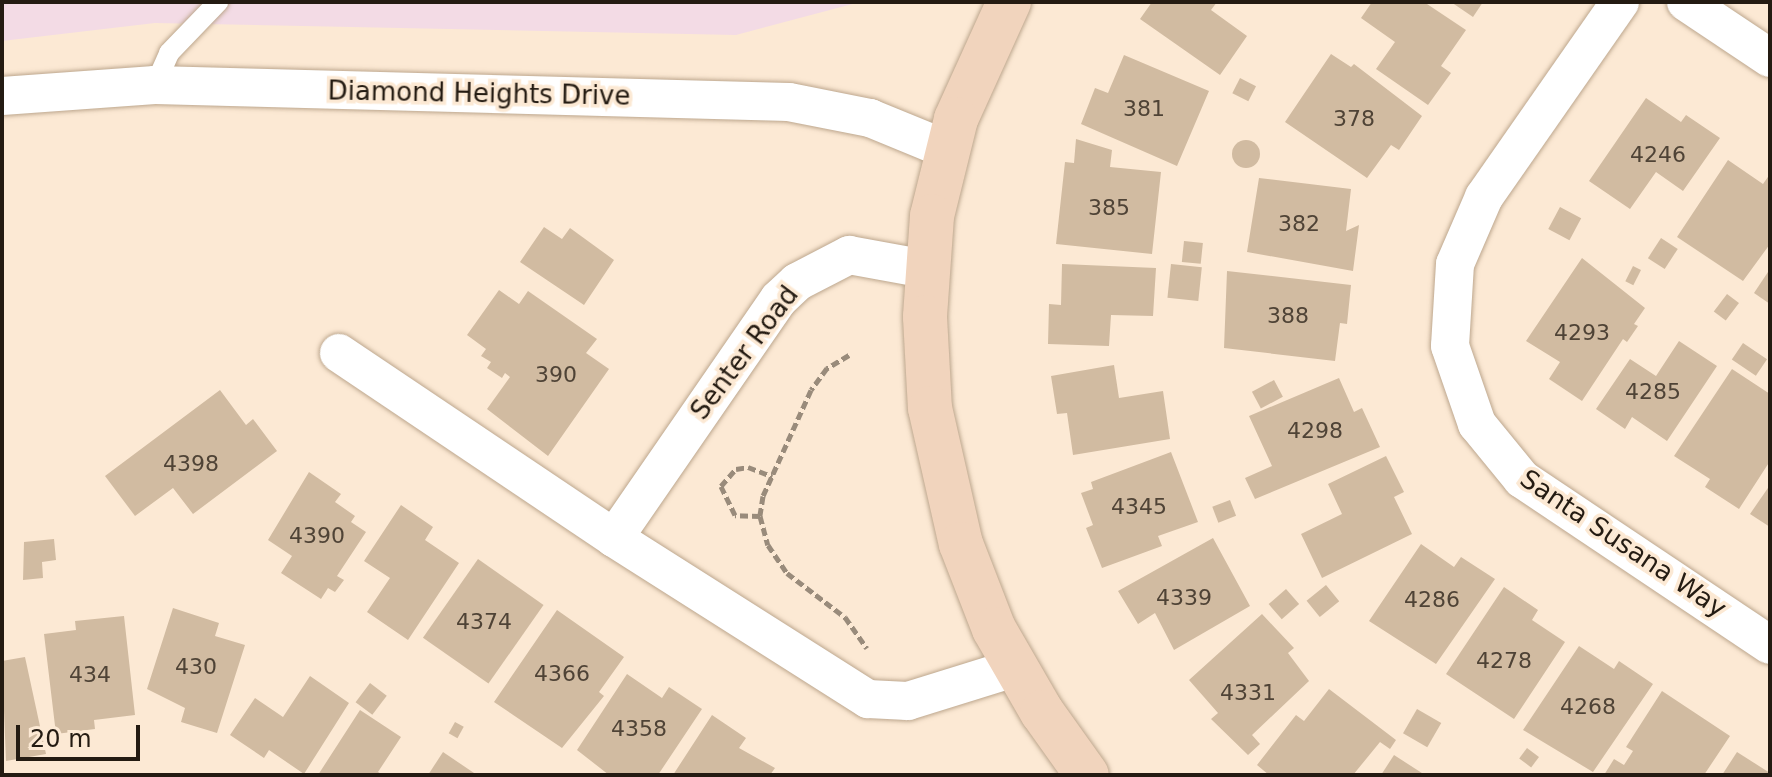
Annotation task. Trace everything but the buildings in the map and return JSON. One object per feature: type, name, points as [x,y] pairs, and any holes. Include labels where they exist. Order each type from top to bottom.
[{"type":"main road","points":[[1009,2],[966,93],[932,216],[926,269],[926,360],[947,493],[970,568],[1014,668],[1087,775]]},
{"type":"street","name":"Santa Susana Way","points":[[1620,2],[1484,197],[1455,264],[1450,346],[1477,424],[1522,479],[1770,645]]},
{"type":"street","points":[[1686,2],[1770,58]]},
{"type":"street","name":"Diamond Heights Drive","points":[[2,96],[155,85],[789,102],[870,118],[948,150]]},
{"type":"street","name":"Senter Road","points":[[614,538],[779,299],[797,282],[849,255],[926,269]]},
{"type":"street","points":[[339,353],[614,538],[868,699],[908,701],[1014,668]]},
{"type":"lane","points":[[155,85],[169,53],[206,8],[218,2]]},
{"type":"path","points":[[849,355],[827,368],[811,390],[772,476],[760,516],[768,545],[787,573],[845,617],[865,647],[875,652]]},
{"type":"path","points":[[760,516],[735,515],[721,486],[736,469],[748,467],[772,476]]},
{"type":"shaded area","points":[[2,2],[860,2],[736,35],[155,23],[2,41]]}]
